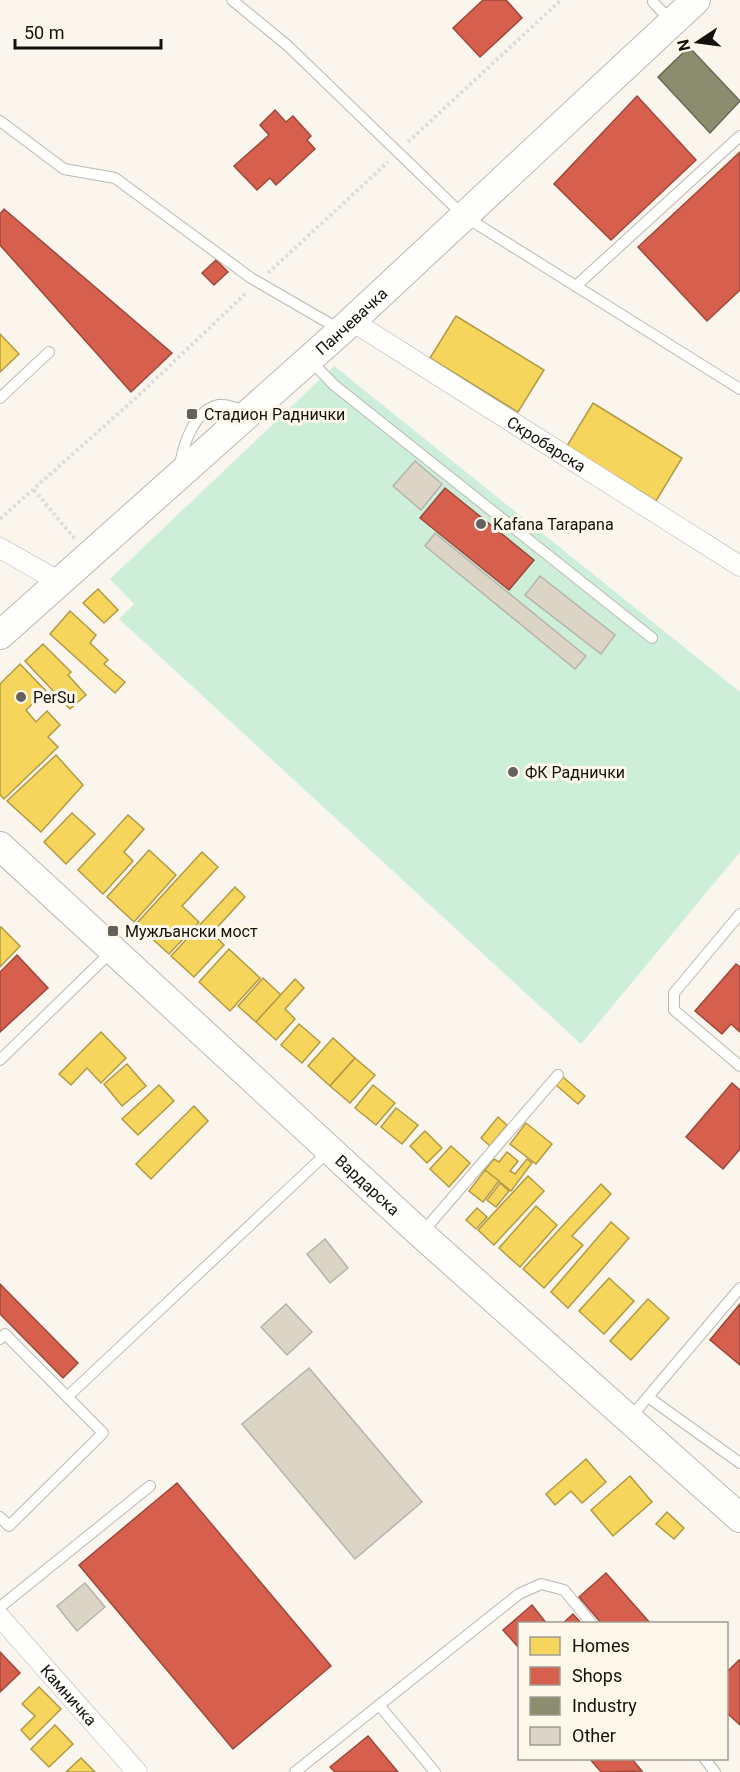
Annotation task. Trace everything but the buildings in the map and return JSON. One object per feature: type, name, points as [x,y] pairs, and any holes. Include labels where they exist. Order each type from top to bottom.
[{"type":"street","name":"Панчевачка","points":[[0,635],[347,325],[464,216],[663,12],[696,0]]},
{"type":"street","name":"Скробарска","points":[[347,325],[740,566]]},
{"type":"street","points":[[0,548],[58,581]]},
{"type":"street","name":"Вардарска","points":[[0,846],[332,1149],[421,1234],[627,1420],[740,1518]]},
{"type":"street","name":"Камничка","points":[[0,1616],[137,1772]]},
{"type":"lane","points":[[232,0],[288,46],[464,216],[578,285],[740,389]]},
{"type":"lane","points":[[0,121],[64,169],[115,178],[258,283],[347,325]]},
{"type":"lane","points":[[578,285],[740,136]]},
{"type":"lane","points":[[0,398],[49,352]]},
{"type":"lane","points":[[309,359],[334,385],[652,638]]},
{"type":"lane","points":[[740,914],[674,993],[673,1002],[674,1010],[740,1066]]},
{"type":"lane","points":[[0,1060],[113,950]]},
{"type":"lane","points":[[421,1234],[558,1075]]},
{"type":"lane","points":[[67,1397],[332,1149]]},
{"type":"lane","points":[[627,1420],[740,1288]]},
{"type":"lane","points":[[0,1517],[9,1526],[103,1433],[2,1334]]},
{"type":"lane","points":[[648,1397],[740,1463]]},
{"type":"lane","points":[[0,1616],[150,1486]]},
{"type":"lane","points":[[295,1772],[519,1594],[541,1584],[564,1590],[591,1622]]},
{"type":"lane","points":[[379,1705],[435,1772]]},
{"type":"lane","points":[[706,1760],[715,1772]]},
{"type":"path","points":[[0,519],[258,283]]},
{"type":"path","points":[[34,490],[88,554]]},
{"type":"green space","name":"ФК Раднички","points":[[334,366],[740,692],[740,852],[581,1044],[119,619],[134,604],[110,579]]},
{"type":"place","name":"Стадион Раднички","points":[[192,414]]},
{"type":"place","name":"Kafana Tarapana","points":[[481,524]]},
{"type":"place","name":"PerSu","points":[[21,697]]},
{"type":"place","name":"ФК Раднички","points":[[513,772]]},
{"type":"place","name":"Мужљански мост","points":[[113,931]]}]
